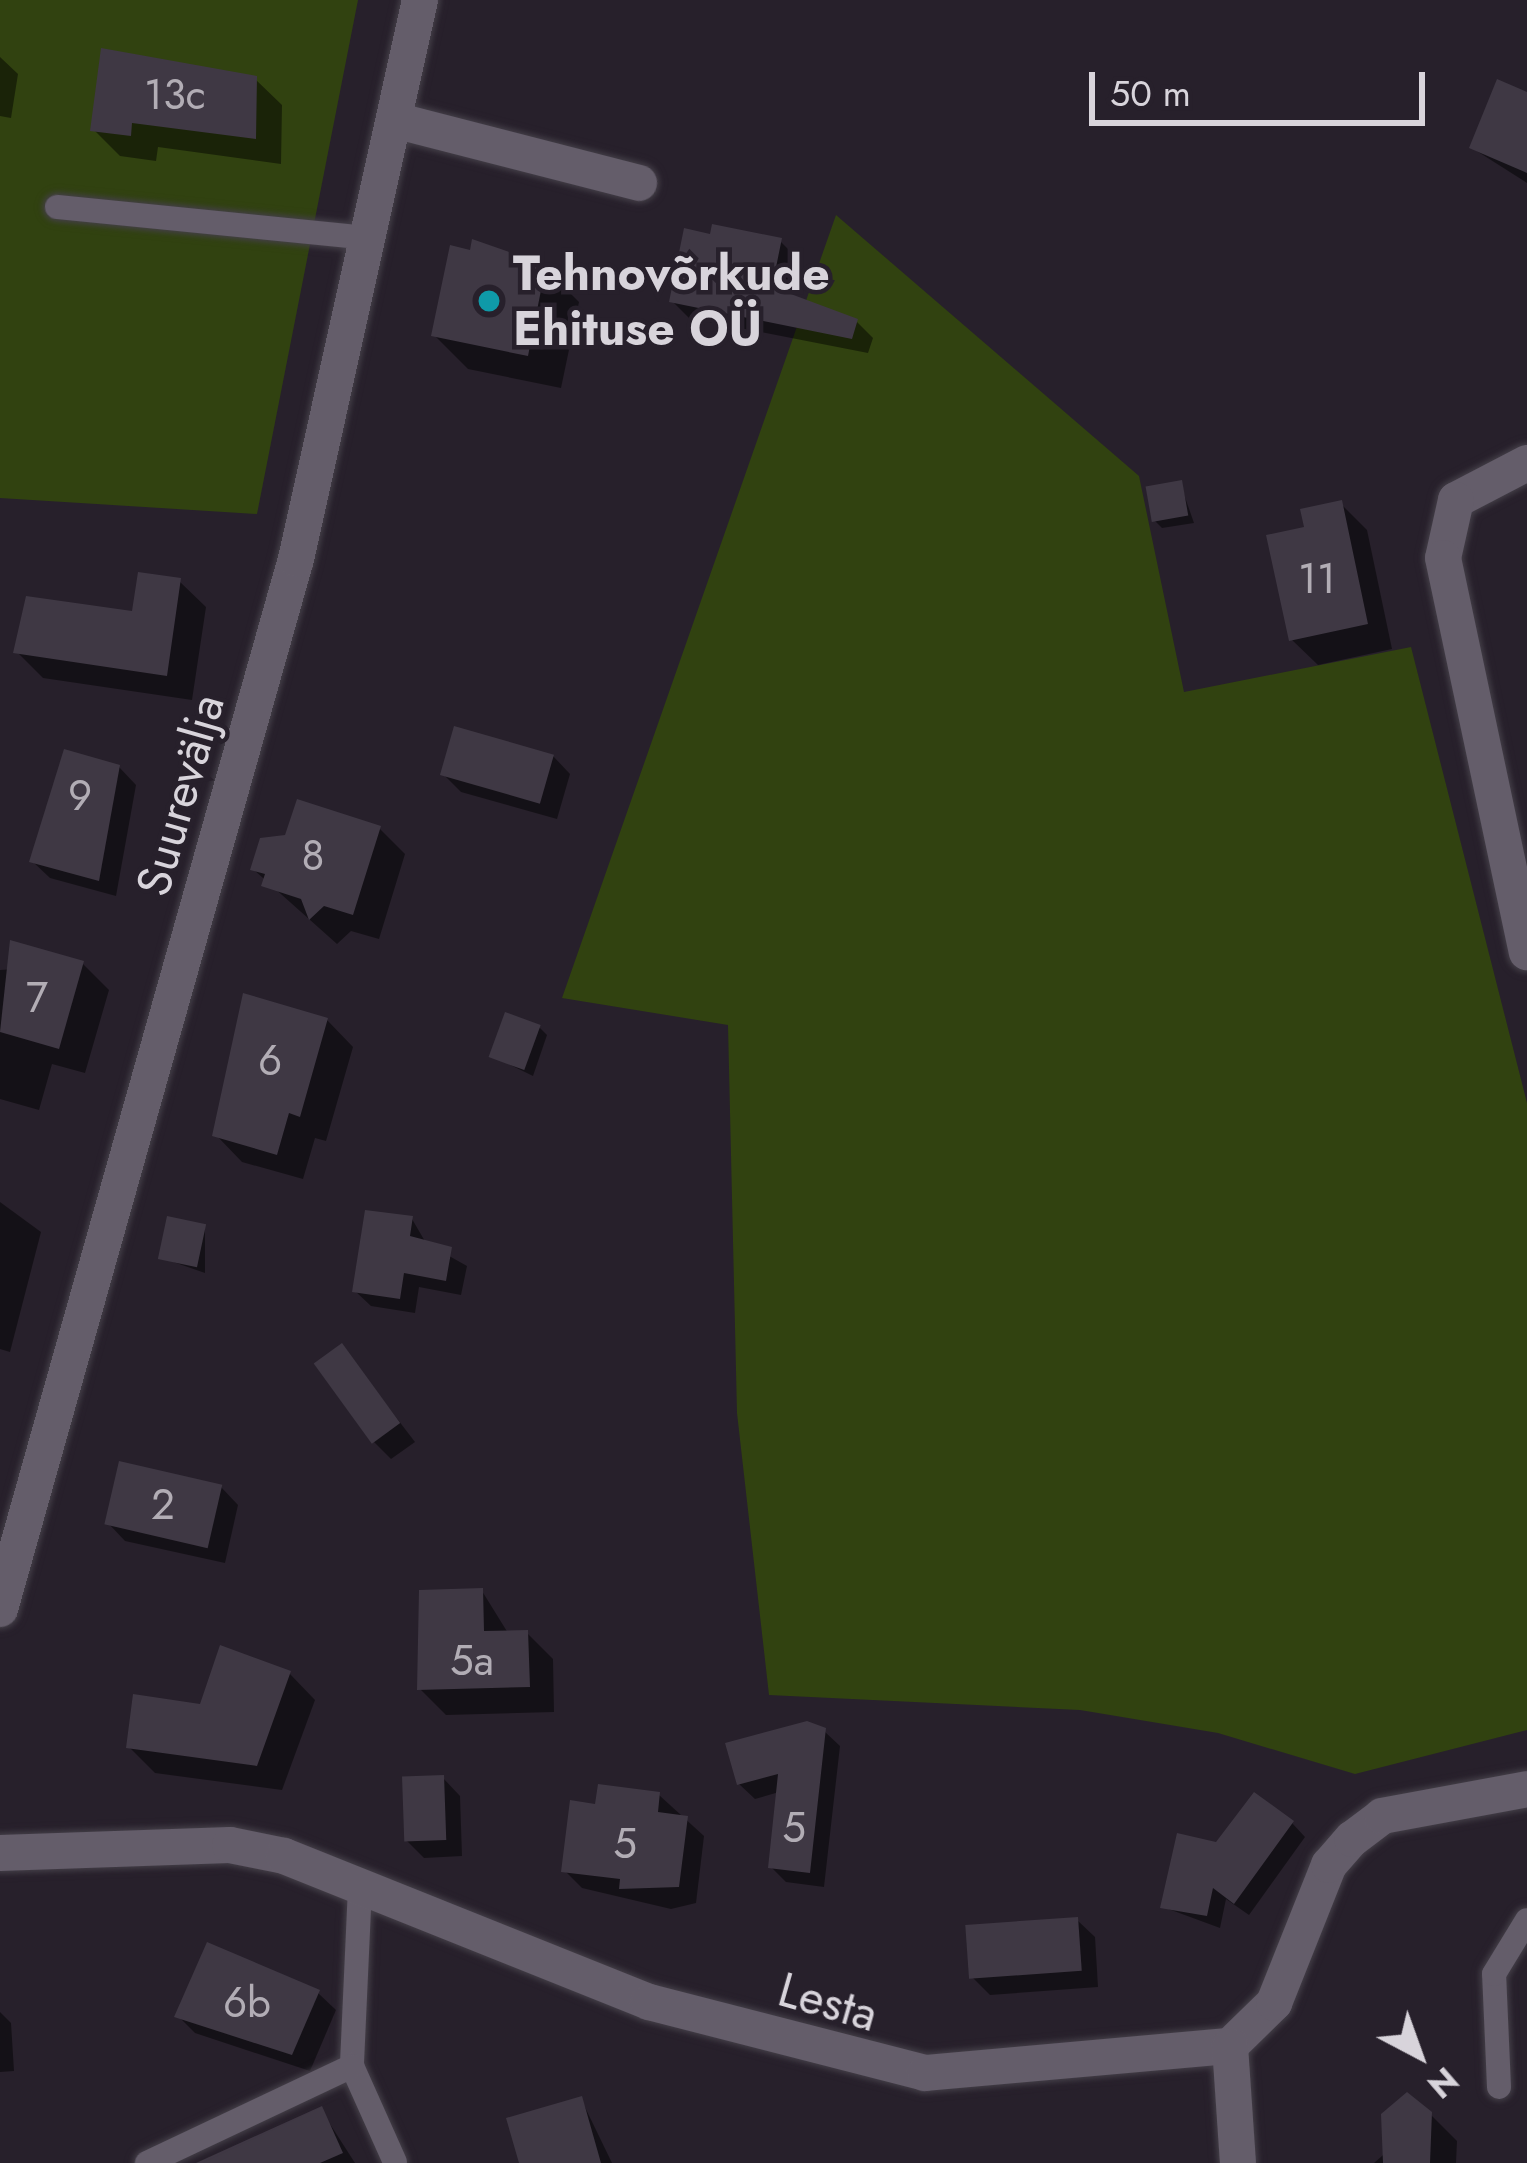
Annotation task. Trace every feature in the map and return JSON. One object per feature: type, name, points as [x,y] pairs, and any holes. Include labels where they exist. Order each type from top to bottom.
[{"type":"street","name":"Suurevälja","points":[[0,1609],[296,559],[420,0]]},
{"type":"street","points":[[394,120],[639,183]]},
{"type":"street","points":[[1527,464],[1456,500],[1443,558],[1527,952]]},
{"type":"street","points":[[1238,2163],[1230,2046],[1274,2003],[1329,1865],[1382,1816],[1527,1789]]},
{"type":"street","name":"Lesta","points":[[0,1853],[230,1845],[360,1887],[649,2002],[891,2070],[1230,2046]]},
{"type":"lane","points":[[57,207],[367,238]]},
{"type":"lane","points":[[360,1887],[352,2066],[395,2162]]},
{"type":"lane","points":[[1499,2087],[1494,1974],[1527,1920]]},
{"type":"lane","points":[[147,2163],[352,2066]]},
{"type":"green space","points":[[0,0],[358,0],[257,514],[0,498]]},
{"type":"green space","points":[[836,215],[1139,476],[1184,692],[1411,647],[1527,1103],[1527,1730],[1355,1774],[1218,1733],[1080,1710],[769,1695],[737,1413],[728,1025],[562,998]]},
{"type":"building","points":[[101,48],[257,76],[256,139],[132,123],[131,136],[90,131]]},
{"type":"building","points":[[1497,79],[1527,92],[1527,173],[1469,148]]},
{"type":"building","points":[[712,224],[782,238],[772,287],[858,319],[852,339],[669,302],[684,228],[710,234]]},
{"type":"building","name":"Tehnovõrkude Ehituse OÜ","points":[[472,239],[546,265],[528,356],[431,336],[450,245],[470,250]]},
{"type":"building","points":[[1182,480],[1188,515],[1152,522],[1146,486]]},
{"type":"building","points":[[1342,500],[1368,624],[1289,641],[1266,535],[1304,527],[1300,509]]},
{"type":"building","points":[[138,572],[181,578],[167,676],[13,653],[26,596],[132,611]]},
{"type":"building","points":[[454,726],[554,755],[540,804],[440,775]]},
{"type":"building","points":[[64,749],[120,765],[99,881],[29,862]]},
{"type":"building","points":[[297,799],[381,826],[353,915],[324,906],[309,920],[301,899],[261,886],[265,874],[250,870],[260,838],[285,835]]},
{"type":"building","points":[[10,940],[84,961],[59,1049],[0,1032]]},
{"type":"building","points":[[243,993],[328,1018],[300,1117],[289,1113],[277,1155],[212,1136]]},
{"type":"building","points":[[505,1012],[541,1025],[524,1070],[489,1057]]},
{"type":"building","points":[[365,1210],[413,1216],[410,1236],[452,1247],[446,1281],[404,1273],[400,1299],[352,1292]]},
{"type":"building","points":[[167,1216],[206,1224],[197,1267],[158,1259]]},
{"type":"building","points":[[342,1343],[400,1423],[372,1444],[314,1364]]},
{"type":"building","points":[[119,1461],[222,1485],[208,1548],[104,1524]]},
{"type":"building","points":[[483,1588],[484,1631],[528,1630],[530,1687],[417,1690],[419,1590]]},
{"type":"building","points":[[220,1645],[291,1671],[257,1766],[126,1748],[133,1694],[200,1704]]},
{"type":"building","points":[[807,1721],[826,1728],[810,1873],[768,1868],[778,1774],[737,1785],[725,1743]]},
{"type":"building","points":[[444,1775],[446,1840],[404,1841],[402,1776]]},
{"type":"building","points":[[598,1784],[660,1792],[658,1812],[688,1816],[679,1887],[619,1889],[620,1879],[561,1872],[570,1800],[595,1804]]},
{"type":"building","points":[[1254,1792],[1294,1821],[1234,1904],[1213,1888],[1207,1916],[1160,1908],[1177,1833],[1216,1842]]},
{"type":"building","points":[[1078,1917],[1082,1971],[969,1979],[965,1925]]},
{"type":"building","points":[[207,1942],[320,1990],[292,2055],[174,2017]]},
{"type":"building","points":[[1407,2092],[1432,2112],[1430,2163],[1383,2163],[1381,2114]]},
{"type":"building","points":[[582,2096],[601,2163],[519,2163],[506,2118]]},
{"type":"building","points":[[322,2106],[343,2153],[320,2163],[196,2163]]},
{"type":"place","name":"Tehnovõrkude Ehituse OÜ","points":[[489,301]]}]
